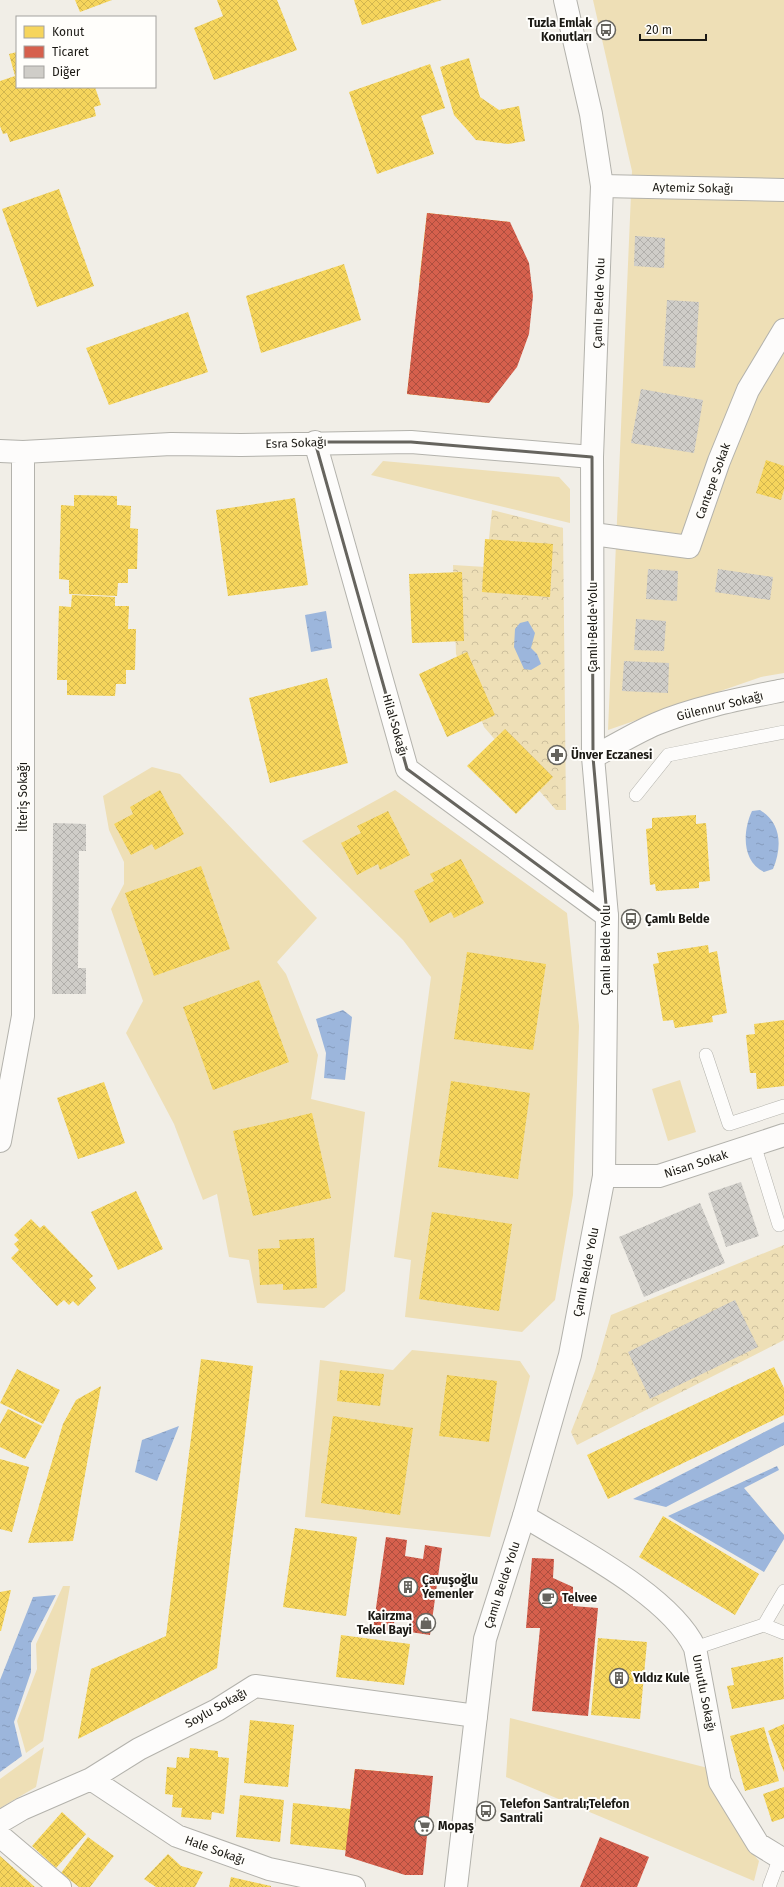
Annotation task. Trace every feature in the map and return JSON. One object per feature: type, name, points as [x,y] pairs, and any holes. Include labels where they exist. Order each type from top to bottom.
[{"type":"street","name":"Çamlı Belde Yolu","points":[[456,1887],[485,1639],[524,1516],[570,1355],[604,1176],[607,916],[594,757],[592,457],[602,186],[591,114],[565,0]]},
{"type":"street","name":"Aytemiz Sokağı","points":[[602,186],[784,190]]},
{"type":"street","name":"Cantepe Sokak","points":[[593,534],[689,547],[719,460],[748,390],[784,330]]},
{"type":"street","name":"Esra Sokağı","points":[[0,451],[23,452],[171,444],[241,445],[315,442],[411,442],[592,457]]},
{"type":"street","name":"Hilal Sokağı","points":[[315,442],[407,769],[607,916]]},
{"type":"street","name":"İlteriş Sokağı","points":[[0,1141],[22,1016],[23,452]]},
{"type":"street","name":"Gülennur Sokağı","points":[[594,757],[655,724],[691,711],[734,700],[784,690]]},
{"type":"street","name":"Nisan Sokak","points":[[604,1176],[659,1176],[784,1135]]},
{"type":"street","name":"Umutlu Sokağı","points":[[524,1516],[640,1587],[688,1632],[695,1648],[720,1782],[758,1844],[782,1859]]},
{"type":"street","name":"Soylu Sokağı","points":[[0,1822],[22,1809],[91,1779],[139,1749],[217,1710],[255,1686],[476,1716]]},
{"type":"street","name":"Hale Sokağı","points":[[91,1779],[177,1836],[269,1869],[354,1887]]},
{"type":"street","points":[[0,1836],[60,1887]]},
{"type":"lane","points":[[636,795],[668,755],[784,732]]},
{"type":"lane","points":[[706,1055],[729,1124],[784,1106]]},
{"type":"lane","points":[[754,1144],[779,1225]]},
{"type":"lane","points":[[764,1625],[784,1591]]},
{"type":"lane","points":[[695,1648],[764,1625],[784,1633]]},
{"type":"lane","points":[[769,1887],[782,1859]]},
{"type":"highlighted area","points":[[315,442],[411,442],[592,457],[593,757],[607,916],[407,769]]},
{"type":"green space","points":[[593,0],[784,0],[784,673],[761,677],[608,730],[632,171]]},
{"type":"green space","points":[[383,461],[559,477],[570,489],[570,523],[371,475]]},
{"type":"green space","points":[[492,510],[563,528],[566,810],[556,810],[484,727],[456,654],[453,565],[486,567]]},
{"type":"green space","points":[[152,767],[180,774],[317,918],[277,962],[286,974],[318,1055],[311,1099],[365,1112],[345,1291],[324,1308],[257,1303],[249,1260],[229,1257],[217,1194],[203,1200],[174,1124],[126,1033],[143,1001],[111,909],[124,884],[124,862],[109,830],[103,796]]},
{"type":"green space","points":[[395,790],[567,913],[579,1026],[573,1195],[555,1300],[522,1332],[405,1317],[411,1260],[394,1257],[431,977],[403,940],[302,841]]},
{"type":"green space","points":[[680,1080],[696,1132],[668,1141],[652,1089]]},
{"type":"green space","points":[[784,1245],[784,1340],[577,1445],[571,1432],[595,1371],[611,1315]]},
{"type":"green space","points":[[412,1350],[520,1361],[530,1376],[490,1537],[305,1517],[320,1360],[393,1370]]},
{"type":"green space","points":[[63,1586],[70,1586],[43,1741],[26,1753],[17,1721],[37,1669],[36,1644]]},
{"type":"green space","points":[[510,1718],[708,1768],[712,1791],[749,1849],[759,1861],[754,1881],[506,1777]]},
{"type":"green space","points":[[44,1747],[36,1787],[0,1808],[0,1779]]},
{"type":"water","points":[[326,611],[332,648],[311,652],[305,615]]},
{"type":"water","points":[[528,621],[535,633],[531,648],[537,654],[541,664],[531,670],[524,669],[514,647],[515,629],[520,623]]},
{"type":"water","points":[[760,810],[773,822],[779,844],[773,869],[764,872],[751,860],[746,844],[747,827],[752,811]]},
{"type":"water","points":[[343,1010],[352,1017],[345,1080],[324,1078],[326,1053],[316,1019]]},
{"type":"water","points":[[784,1422],[784,1445],[666,1507],[633,1499]]},
{"type":"water","points":[[179,1426],[157,1481],[135,1472],[142,1440]]},
{"type":"water","points":[[777,1466],[779,1470],[744,1488],[784,1535],[784,1539],[764,1572],[668,1516]]},
{"type":"water","points":[[56,1595],[31,1643],[31,1672],[14,1722],[22,1756],[0,1772],[0,1680],[33,1597]]},
{"type":"building: Konut","points":[[75,0],[112,0],[80,12]]},
{"type":"building: Konut","points":[[217,0],[277,0],[297,50],[214,80],[194,28],[223,16]]},
{"type":"building: Konut","points":[[354,0],[442,0],[362,25]]},
{"type":"building: Konut","points":[[16,52],[16,88],[95,88],[101,105],[94,107],[96,116],[10,142],[7,133],[3,134],[0,126],[0,81],[15,76],[9,54]]},
{"type":"building: Konut","points":[[469,58],[480,97],[499,110],[519,106],[525,141],[508,144],[476,140],[454,115],[440,67]]},
{"type":"building: Konut","points":[[430,64],[445,108],[421,116],[434,154],[377,174],[349,92]]},
{"type":"building: Konut","points":[[59,189],[94,286],[37,307],[2,209]]},
{"type":"building: Konut","points":[[427,213],[510,222],[503,291],[419,282]]},
{"type":"building: Konut","points":[[344,264],[361,320],[261,353],[246,296]]},
{"type":"building: Konut","points":[[188,312],[208,372],[109,405],[86,348]]},
{"type":"building: Konut","points":[[415,327],[495,335],[489,403],[407,394]]},
{"type":"building: Konut","points":[[766,460],[784,466],[784,489],[781,500],[756,493]]},
{"type":"building: Konut","points":[[74,495],[117,496],[117,505],[131,506],[130,528],[138,529],[137,569],[128,569],[128,583],[118,583],[117,596],[69,594],[69,580],[59,579],[61,505],[74,506]]},
{"type":"building: Konut","points":[[295,498],[308,585],[228,596],[216,510]]},
{"type":"building: Konut","points":[[485,539],[553,544],[550,597],[482,592]]},
{"type":"building: Konut","points":[[462,572],[464,641],[412,643],[409,574]]},
{"type":"building: Konut","points":[[72,595],[115,597],[115,606],[129,606],[128,629],[136,629],[135,670],[126,670],[126,684],[116,684],[115,696],[67,695],[67,680],[57,680],[59,606],[71,607]]},
{"type":"building: Konut","points":[[467,652],[495,715],[447,737],[419,674]]},
{"type":"building: Konut","points":[[327,678],[348,763],[270,783],[249,698]]},
{"type":"building: Konut","points":[[505,729],[553,777],[516,814],[467,766]]},
{"type":"building: Konut","points":[[160,790],[184,834],[155,850],[152,844],[131,855],[114,824],[133,814],[130,807]]},
{"type":"building: Konut","points":[[388,811],[410,855],[380,870],[378,864],[357,875],[341,843],[361,833],[357,826]]},
{"type":"building: Konut","points":[[696,815],[696,824],[706,823],[710,881],[699,882],[699,888],[656,891],[655,884],[650,885],[646,829],[652,828],[652,818]]},
{"type":"building: Konut","points":[[461,859],[484,903],[454,918],[451,912],[430,923],[414,891],[434,881],[430,874]]},
{"type":"building: Konut","points":[[201,866],[230,949],[154,976],[125,893]]},
{"type":"building: Konut","points":[[708,945],[709,953],[717,951],[727,1013],[712,1016],[713,1022],[675,1028],[673,1020],[663,1021],[653,964],[659,963],[657,953]]},
{"type":"building: Konut","points":[[467,952],[546,964],[533,1050],[454,1039]]},
{"type":"building: Konut","points":[[259,980],[289,1062],[213,1090],[183,1007]]},
{"type":"building: Konut","points":[[784,1020],[784,1086],[757,1089],[756,1073],[750,1073],[746,1035],[755,1034],[754,1024]]},
{"type":"building: Konut","points":[[451,1081],[530,1093],[518,1179],[438,1167]]},
{"type":"building: Konut","points":[[104,1082],[125,1143],[78,1159],[57,1098]]},
{"type":"building: Konut","points":[[312,1113],[331,1198],[253,1216],[233,1131]]},
{"type":"building: Konut","points":[[136,1191],[163,1249],[118,1270],[91,1212]]},
{"type":"building: Konut","points":[[432,1212],[512,1224],[499,1311],[419,1299]]},
{"type":"building: Konut","points":[[31,1219],[40,1228],[44,1225],[93,1276],[89,1279],[96,1288],[78,1306],[73,1301],[69,1305],[64,1300],[57,1306],[11,1258],[19,1250],[14,1244],[19,1240],[14,1235]]},
{"type":"building: Konut","points":[[314,1238],[317,1288],[283,1290],[283,1284],[260,1285],[258,1249],[280,1248],[279,1240]]},
{"type":"building: Konut","points":[[201,1359],[253,1366],[217,1668],[78,1739],[91,1669],[166,1636]]},
{"type":"building: Konut","points":[[774,1367],[784,1388],[784,1415],[608,1499],[587,1455]]},
{"type":"building: Konut","points":[[17,1369],[60,1390],[43,1424],[0,1403]]},
{"type":"building: Konut","points":[[340,1370],[384,1374],[380,1406],[337,1401]]},
{"type":"building: Konut","points":[[447,1375],[497,1381],[489,1442],[439,1436]]},
{"type":"building: Konut","points":[[101,1386],[73,1541],[28,1543],[63,1424],[76,1400]]},
{"type":"building: Konut","points":[[8,1409],[42,1426],[25,1459],[0,1447],[0,1424]]},
{"type":"building: Konut","points":[[333,1416],[413,1428],[400,1515],[321,1503]]},
{"type":"building: Konut","points":[[0,1459],[29,1467],[12,1532],[0,1529]]},
{"type":"building: Konut","points":[[663,1516],[759,1574],[735,1615],[639,1557]]},
{"type":"building: Konut","points":[[295,1528],[357,1537],[346,1616],[283,1607]]},
{"type":"building: Konut","points":[[11,1590],[1,1631],[0,1631],[0,1592]]},
{"type":"building: Konut","points":[[341,1635],[410,1644],[404,1685],[336,1677]]},
{"type":"building: Konut","name":"Yıldız Kule","points":[[598,1638],[647,1642],[640,1719],[591,1715]]},
{"type":"building: Konut","points":[[783,1657],[784,1699],[732,1709],[727,1686],[734,1685],[731,1668]]},
{"type":"building: Konut","points":[[250,1720],[294,1725],[288,1787],[244,1783]]},
{"type":"building: Konut","points":[[784,1724],[784,1772],[768,1731]]},
{"type":"building: Konut","points":[[764,1727],[779,1781],[745,1791],[730,1736]]},
{"type":"building: Konut","points":[[190,1748],[218,1751],[218,1757],[229,1758],[224,1814],[212,1812],[211,1820],[181,1817],[182,1808],[172,1807],[173,1795],[165,1794],[167,1767],[176,1768],[177,1757],[189,1758]]},
{"type":"building: Konut","points":[[355,1769],[421,1775],[412,1858],[290,1844],[293,1803],[350,1809]]},
{"type":"building: Konut","points":[[784,1787],[784,1818],[772,1822],[763,1794]]},
{"type":"building: Konut","points":[[240,1795],[284,1800],[280,1842],[236,1837]]},
{"type":"building: Konut","points":[[62,1812],[86,1834],[56,1868],[32,1846]]},
{"type":"building: Konut","points":[[88,1837],[114,1856],[90,1887],[79,1887],[61,1873]]},
{"type":"building: Konut","points":[[168,1854],[181,1866],[203,1872],[195,1887],[156,1887],[144,1879]]},
{"type":"building: Konut","points":[[0,1856],[35,1887],[0,1887]]},
{"type":"building: Konut","points":[[231,1877],[271,1886],[271,1887],[229,1887]]},
{"type":"building: Ticaret","points":[[427,213],[510,222],[529,263],[533,296],[529,334],[517,367],[489,403],[407,394]]},
{"type":"building: Ticaret","name":"Çavuşoğlu Yemenler","points":[[386,1537],[407,1540],[405,1556],[423,1559],[425,1545],[442,1548],[430,1635],[410,1632],[412,1618],[395,1616],[393,1632],[373,1629]]},
{"type":"building: Ticaret","points":[[532,1558],[554,1559],[553,1578],[573,1587],[573,1606],[598,1608],[588,1716],[532,1711],[540,1628],[526,1628]]},
{"type":"building: Ticaret","points":[[355,1769],[433,1776],[423,1875],[405,1875],[345,1856]]},
{"type":"building: Ticaret","points":[[600,1837],[649,1857],[637,1887],[580,1887]]},
{"type":"building: Diğer","points":[[635,236],[665,238],[664,268],[634,266]]},
{"type":"building: Diğer","points":[[667,300],[699,302],[695,368],[663,366]]},
{"type":"building: Diğer","points":[[641,389],[703,400],[694,453],[631,443]]},
{"type":"building: Diğer","points":[[648,569],[678,571],[677,601],[646,599]]},
{"type":"building: Diğer","points":[[718,569],[773,577],[770,600],[715,592]]},
{"type":"building: Diğer","points":[[636,619],[666,621],[664,651],[634,650]]},
{"type":"building: Diğer","points":[[624,661],[669,663],[668,693],[622,691]]},
{"type":"building: Diğer","points":[[53,823],[86,824],[86,851],[79,851],[78,968],[86,968],[86,994],[52,994]]},
{"type":"building: Diğer","points":[[741,1182],[759,1236],[726,1247],[708,1193]]},
{"type":"building: Diğer","points":[[700,1203],[725,1263],[644,1297],[619,1237]]},
{"type":"building: Diğer","points":[[735,1300],[758,1347],[650,1399],[628,1352]]},
{"type":"place","name":"Tuzla Emlak Konutları","points":[[606,30]]},
{"type":"place","name":"Ünver Eczanesi","points":[[557,755]]},
{"type":"place","name":"Çamlı Belde","points":[[631,919]]},
{"type":"place","name":"Çavuşoğlu Yemenler","points":[[408,1587]]},
{"type":"place","name":"Telvee","points":[[548,1598]]},
{"type":"place","name":"Kairzma Tekel Bayi","points":[[426,1623]]},
{"type":"place","name":"Yıldız Kule","points":[[619,1678]]},
{"type":"place","name":"Telefon Santralı;Telefon Santrali","points":[[486,1811]]},
{"type":"place","name":"Mopaş","points":[[424,1826]]}]
